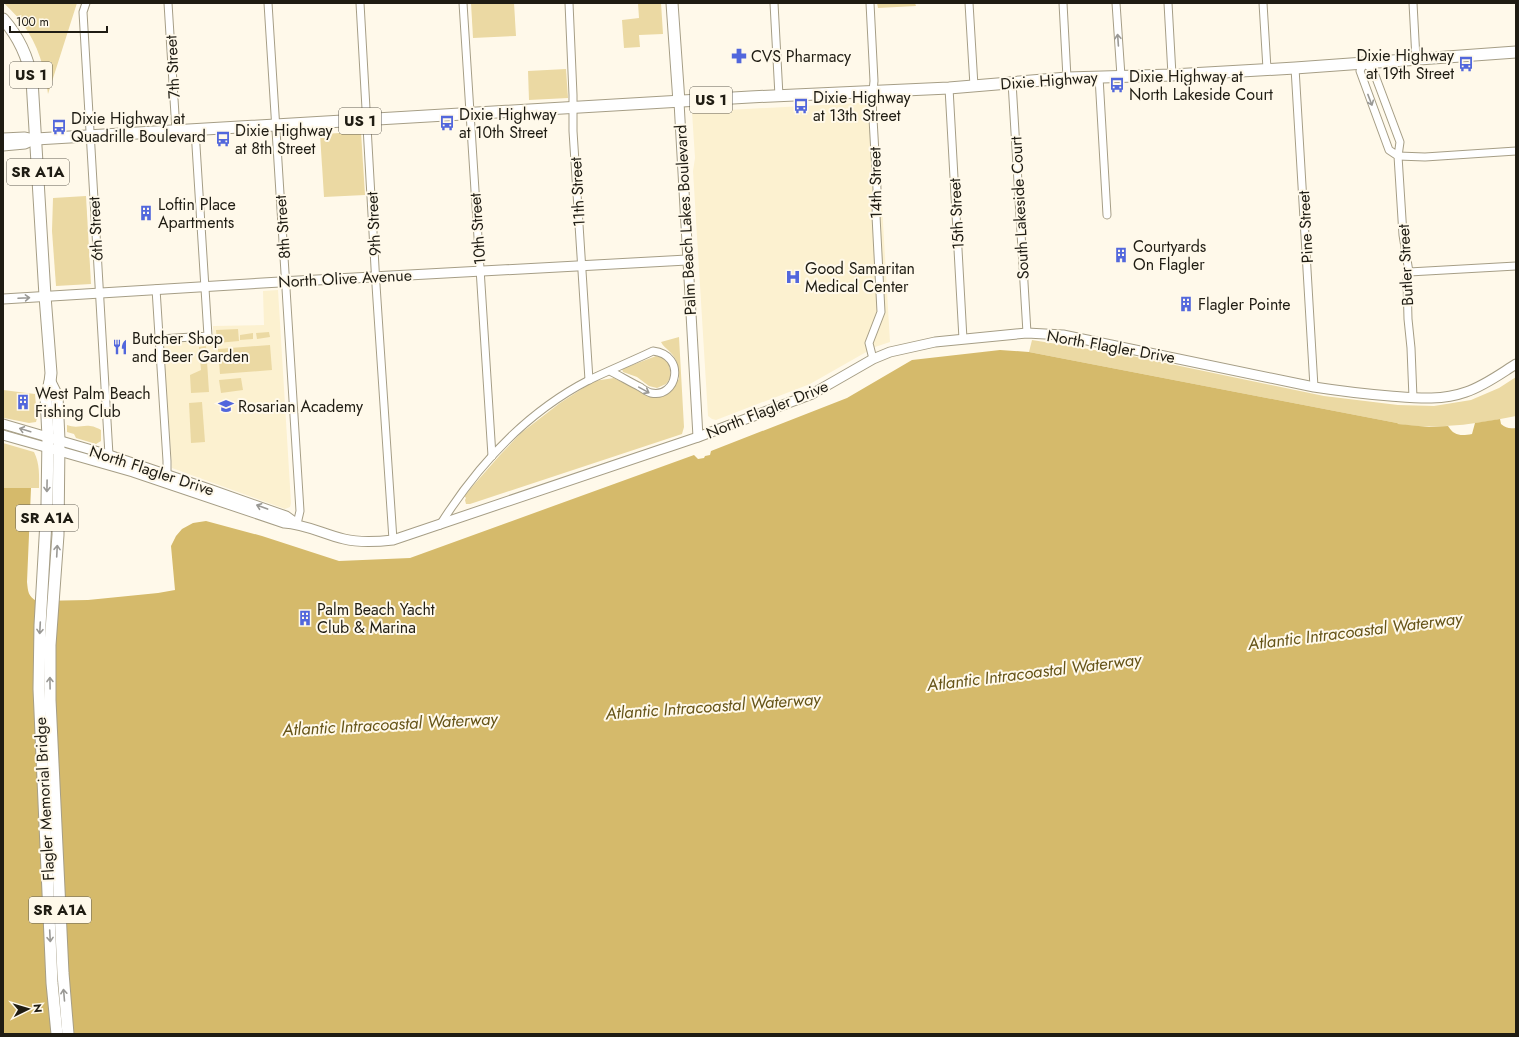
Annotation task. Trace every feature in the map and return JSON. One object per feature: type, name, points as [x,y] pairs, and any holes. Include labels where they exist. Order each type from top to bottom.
[{"type":"main road","name":"Palm Beach Lakes Boulevard","points":[[672,3],[679,102]]},
{"type":"main road","name":"US 1","points":[[3,19],[17,37],[30,69],[36,139],[679,102]]},
{"type":"main road","name":"Dixie Highway","points":[[679,102],[949,88],[1067,78],[1267,70],[1516,52]]},
{"type":"main road","name":"SR A1A","points":[[36,139],[50,382],[46,397],[48,442],[46,527],[48,589]]},
{"type":"main road","name":"SR A1A","points":[[48,589],[58,529],[59,445],[57,396],[50,382]]},
{"type":"main road","name":"Flagler Memorial Bridge","points":[[48,589],[39,646],[39,705],[52,983],[57,1034]]},
{"type":"main road","name":"Flagler Memorial Bridge","points":[[48,589],[50,700],[64,993],[68,1034]]},
{"type":"street","name":"6th Street","points":[[86,3],[83,12],[89,136],[109,455]]},
{"type":"street","name":"7th Street","points":[[168,3],[176,131]]},
{"type":"street","name":"8th Street","points":[[268,3],[300,511],[297,524]]},
{"type":"street","name":"9th Street","points":[[360,3],[393,540]]},
{"type":"street","name":"10th Street","points":[[463,3],[492,456]]},
{"type":"street","name":"11th Street","points":[[569,3],[581,266],[589,380]]},
{"type":"street","points":[[774,3],[780,96]]},
{"type":"street","name":"14th Street","points":[[870,3],[874,81],[872,92],[877,189],[876,216],[881,312],[877,325],[871,335],[869,344],[873,359]]},
{"type":"street","points":[[969,3],[974,86]]},
{"type":"street","points":[[1063,3],[1067,78]]},
{"type":"street","points":[[1116,3],[1121,76]]},
{"type":"street","points":[[1168,3],[1172,75]]},
{"type":"street","points":[[1263,3],[1267,70]]},
{"type":"street","points":[[1413,3],[1416,59]]},
{"type":"street","points":[[1364,63],[1360,71],[1389,150],[1398,156],[1425,157],[1516,151]]},
{"type":"street","name":"Butler Street","points":[[1364,63],[1372,70],[1400,142],[1398,156],[1403,235],[1409,272],[1407,280],[1408,320],[1411,348],[1413,398]]},
{"type":"street","name":"Pine Street","points":[[1295,68],[1314,387]]},
{"type":"street","points":[[1099,77],[1107,215]]},
{"type":"street","name":"South Lakeside Court","points":[[1012,82],[1027,333]]},
{"type":"street","name":"15th Street","points":[[949,88],[963,339]]},
{"type":"street","name":"Palm Beach Lakes Boulevard","points":[[679,102],[698,437]]},
{"type":"street","points":[[160,339],[208,336],[195,130]]},
{"type":"street","points":[[3,138],[24,137],[36,139]]},
{"type":"street","points":[[3,146],[25,144],[36,139]]},
{"type":"street","name":"North Olive Avenue","points":[[3,299],[286,281],[687,260]]},
{"type":"street","points":[[1409,272],[1516,266]]},
{"type":"street","points":[[156,289],[167,474]]},
{"type":"street","name":"North Flagler Drive","points":[[59,445],[133,472],[284,523],[297,524],[344,539],[363,542],[393,540],[698,437],[812,394],[873,359],[890,352],[914,346],[963,339],[1027,333],[1063,335],[1314,387],[1352,393],[1430,399],[1444,398],[1467,392],[1516,364]]},
{"type":"street","points":[[440,525],[464,488],[509,439],[541,412],[589,380],[653,351],[661,353],[669,358],[674,365],[675,374],[669,388],[660,392],[651,393],[610,371]]},
{"type":"street","name":"North Flagler Drive","points":[[3,424],[48,442]]},
{"type":"street","name":"North Flagler Drive","points":[[3,435],[48,442],[109,455],[286,516],[297,524]]},
{"type":"shaded area","points":[[4,3],[77,3],[48,94],[43,66],[33,40],[21,21]]},
{"type":"shaded area","points":[[471,3],[514,3],[516,36],[473,38]]},
{"type":"shaded area","points":[[638,3],[661,3],[663,34],[639,35],[640,47],[624,48],[622,20],[639,18]]},
{"type":"shaded area","points":[[877,3],[915,3],[916,6],[878,8]]},
{"type":"shaded area","points":[[566,69],[568,98],[529,100],[528,71]]},
{"type":"shaded area","name":"Good Samaritan Medical Center","points":[[876,102],[890,342],[875,347],[810,384],[716,420],[712,419],[708,416],[693,171],[695,158],[692,112]]},
{"type":"shaded area","points":[[361,132],[365,195],[324,197],[320,134]]},
{"type":"shaded area","points":[[86,196],[91,284],[56,286],[52,231],[53,198]]},
{"type":"shaded area","name":"Rosarian Academy","points":[[278,290],[291,503],[290,507],[285,509],[172,468],[163,343],[213,341],[213,326],[264,325],[263,291]]},
{"type":"shaded area","points":[[238,329],[239,341],[217,343],[216,330]]},
{"type":"shaded area","points":[[269,332],[270,337],[257,339],[256,333]]},
{"type":"shaded area","points":[[253,333],[253,339],[240,340],[240,335]]},
{"type":"shaded area","points":[[679,337],[684,427],[682,434],[470,504],[466,504],[466,498],[464,496],[521,433],[560,403],[594,381],[614,378],[649,396],[665,395],[679,379],[679,371],[675,358],[661,342]]},
{"type":"shaded area","points":[[1032,340],[1132,356],[1324,396],[1398,405],[1434,406],[1471,400],[1499,388],[1516,377],[1516,416],[1457,425],[1412,426],[1397,424],[1029,352]]},
{"type":"shaded area","points":[[270,345],[272,370],[220,374],[218,349]]},
{"type":"shaded area","points":[[206,346],[209,392],[191,393],[190,375],[201,370],[199,347]]},
{"type":"shaded area","points":[[656,356],[666,358],[669,365],[671,377],[666,384],[657,388],[649,386],[637,377],[623,372],[622,369]]},
{"type":"shaded area","points":[[241,378],[243,390],[221,393],[219,380]]},
{"type":"shaded area","points":[[3,390],[35,394],[36,422],[29,423],[4,418]]},
{"type":"shaded area","points":[[202,402],[205,442],[191,443],[189,403]]},
{"type":"shaded area","points":[[67,425],[76,427],[96,427],[101,430],[101,441],[96,444],[76,438],[74,434],[67,432]]},
{"type":"shaded area","points":[[3,443],[34,452],[38,466],[39,488],[3,488]]},
{"type":"water","name":"Atlantic Intracoastal Waterway","points":[[1000,350],[1029,352],[1398,424],[1429,427],[1448,426],[1453,432],[1461,435],[1472,434],[1475,423],[1500,419],[1501,424],[1504,426],[1516,428],[1516,1034],[3,1034],[3,488],[31,488],[27,582],[29,593],[32,598],[37,601],[88,600],[158,593],[175,590],[171,546],[176,536],[182,529],[193,523],[206,521],[262,536],[339,561],[410,558],[694,455],[698,459],[704,458],[705,456],[710,455],[711,451],[847,398],[912,360]]},
{"type":"place","name":"CVS Pharmacy","points":[[739,56]]},
{"type":"place","name":"Dixie Highway at 19th Street","points":[[1466,64]]},
{"type":"place","name":"Dixie Highway at North Lakeside Court","points":[[1117,85]]},
{"type":"place","name":"Dixie Highway at 13th Street","points":[[801,106]]},
{"type":"place","name":"Dixie Highway at 10th Street","points":[[447,123]]},
{"type":"place","name":"Dixie Highway at Quadrille Boulevard","points":[[59,127]]},
{"type":"place","name":"Dixie Highway at 8th Street","points":[[223,139]]},
{"type":"place","name":"Loftin Place Apartments","points":[[146,213]]},
{"type":"place","name":"Courtyards On Flagler","points":[[1121,255]]},
{"type":"place","name":"Good Samaritan Medical Center","points":[[793,277]]},
{"type":"place","name":"Flagler Pointe","points":[[1186,304]]},
{"type":"place","name":"Butcher Shop and Beer Garden","points":[[120,347]]},
{"type":"place","name":"West Palm Beach Fishing Club","points":[[23,402]]},
{"type":"place","name":"Rosarian Academy","points":[[226,406]]},
{"type":"place","name":"Palm Beach Yacht Club & Marina","points":[[305,618]]}]
